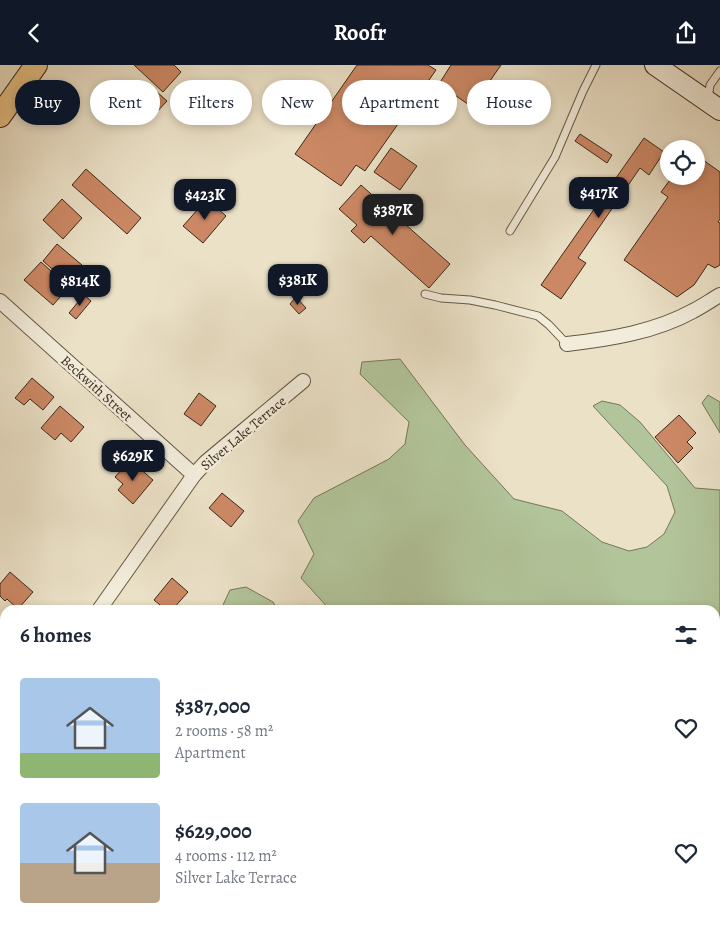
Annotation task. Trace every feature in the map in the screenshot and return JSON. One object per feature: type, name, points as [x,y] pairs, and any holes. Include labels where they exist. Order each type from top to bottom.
[{"type":"main road","points":[[0,116],[36,65]]},
{"type":"main road","points":[[655,65],[714,106]]},
{"type":"street","points":[[567,344],[604,339],[651,328],[692,312],[720,295]]},
{"type":"street","name":"Beckwith Street","points":[[0,301],[194,475]]},
{"type":"street","name":"Silver Lake Terrace","points":[[103,605],[194,475],[206,462],[303,381]]},
{"type":"lane","points":[[510,231],[555,157],[596,65]]},
{"type":"lane","points":[[714,106],[710,85],[720,71]]},
{"type":"lane","points":[[425,294],[441,298],[470,300],[538,316],[567,344]]},
{"type":"green space","points":[[400,359],[465,445],[514,499],[562,511],[602,542],[629,551],[647,547],[664,534],[675,512],[667,486],[593,406],[602,401],[620,405],[640,422],[695,488],[720,490],[720,605],[325,605],[301,578],[314,554],[298,521],[314,498],[389,459],[405,444],[409,422],[360,374],[362,362]]},
{"type":"green space","points":[[708,395],[720,402],[720,433],[702,403]]},
{"type":"green space","points":[[246,587],[273,602],[275,605],[223,605],[230,590]]},
{"type":"building","points":[[134,65],[174,65],[181,72],[174,80],[170,80],[170,84],[163,92],[160,89],[160,80],[150,80]]},
{"type":"building","points":[[357,65],[428,65],[436,70],[429,80],[347,80]]},
{"type":"building","points":[[451,65],[501,65],[491,80],[467,80],[467,104],[457,97],[457,80],[442,80]]},
{"type":"building","points":[[342,87],[342,125],[397,125],[365,171],[356,165],[341,186],[295,154],[315,125],[332,125],[332,101]]},
{"type":"building","points":[[160,95],[167,101],[160,108]]},
{"type":"building","points":[[580,134],[612,155],[607,163],[575,141]]},
{"type":"building","points":[[644,138],[660,149],[660,158],[649,175],[640,168],[578,258],[586,263],[561,299],[541,285]]},
{"type":"building","points":[[391,148],[417,166],[400,190],[374,172]]},
{"type":"building","points":[[705,161],[720,172],[720,219],[718,222],[720,223],[720,265],[715,268],[708,264],[694,285],[677,297],[624,260],[668,197],[661,192],[666,185],[705,185]]},
{"type":"building","points":[[86,169],[141,218],[127,234],[72,185]]},
{"type":"building","points":[[361,185],[450,264],[429,288],[371,236],[364,243],[351,231],[357,225],[339,209]]},
{"type":"building","points":[[62,199],[82,218],[63,239],[43,220]]},
{"type":"building","points":[[207,199],[226,216],[203,243],[183,226]]},
{"type":"building","points":[[57,244],[82,265],[67,282],[43,261]]},
{"type":"building","points":[[41,262],[69,287],[53,305],[24,280]]},
{"type":"building","points":[[84,295],[91,301],[76,319],[69,313]]},
{"type":"building","points":[[296,297],[306,308],[299,314],[290,304]]},
{"type":"building","points":[[32,378],[54,397],[43,410],[30,399],[24,405],[15,398]]},
{"type":"building","points":[[199,393],[216,406],[201,426],[184,414]]},
{"type":"building","points":[[60,406],[84,427],[71,442],[61,433],[55,440],[41,428]]},
{"type":"building","points":[[679,415],[696,433],[687,442],[693,448],[678,463],[655,437]]},
{"type":"building","points":[[130,460],[153,480],[133,504],[118,490],[123,484],[115,477]]},
{"type":"building","points":[[222,493],[244,511],[231,527],[209,508]]},
{"type":"building","points":[[10,572],[33,592],[22,605],[14,605],[0,596],[0,584]]},
{"type":"building","points":[[172,578],[188,592],[176,605],[160,605],[154,600]]}]
